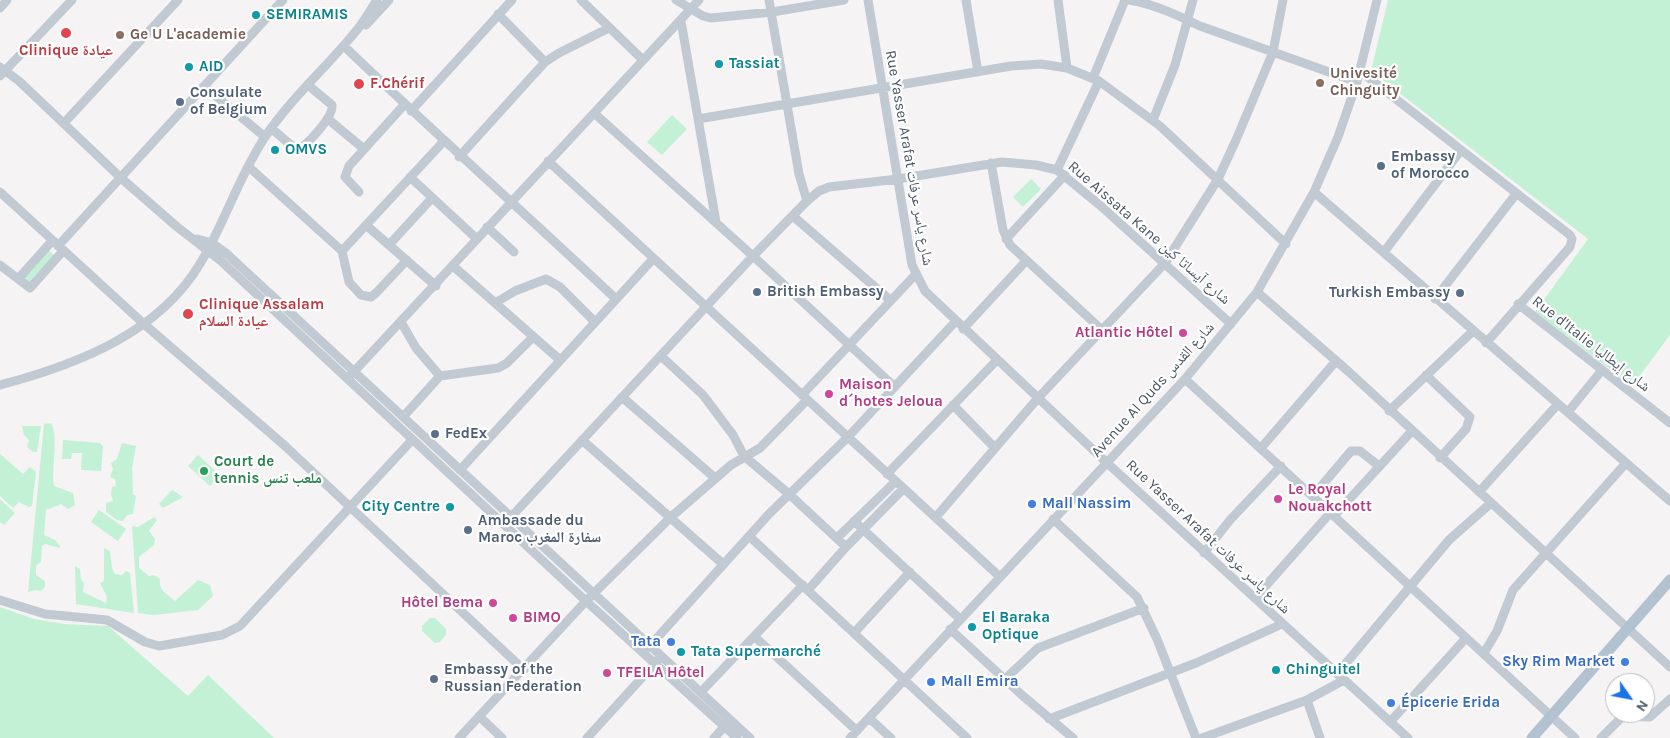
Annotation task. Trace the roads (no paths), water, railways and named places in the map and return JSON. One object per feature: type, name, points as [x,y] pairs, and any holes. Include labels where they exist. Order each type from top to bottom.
[{"type":"main road","points":[[1532,738],[1629,630],[1670,580]]},
{"type":"street","points":[[0,8],[7,0]]},
{"type":"street","points":[[5,71],[72,0]]},
{"type":"street","points":[[64,123],[178,0]]},
{"type":"street","points":[[18,279],[58,246],[283,0]]},
{"type":"street","points":[[2,382],[105,347],[144,324],[186,283],[210,247],[265,137],[308,85],[344,46],[377,0]]},
{"type":"street","points":[[357,30],[374,17],[389,0]]},
{"type":"street","points":[[359,192],[345,177],[349,166],[512,0]]},
{"type":"street","points":[[581,0],[643,60]]},
{"type":"street","points":[[676,0],[703,16],[711,18],[772,12],[844,0]]},
{"type":"street","points":[[350,376],[436,286],[487,227],[700,0]]},
{"type":"street","points":[[769,0],[789,105],[799,174],[807,201]]},
{"type":"street","name":"Rue Yasser Arafat شارع ياسر عرفات","points":[[868,0],[906,237],[915,275],[929,297],[1204,553],[1408,738]]},
{"type":"street","points":[[971,0],[966,0],[978,72]]},
{"type":"street","points":[[1058,0],[1067,68]]},
{"type":"street","points":[[1006,240],[1061,173],[1127,0],[1145,3],[1190,20],[1200,26],[1357,82]]},
{"type":"street","points":[[1153,120],[1176,65],[1190,20],[1193,0]]},
{"type":"street","points":[[936,517],[1038,398],[1164,263],[1218,179],[1236,140],[1273,52],[1282,0]]},
{"type":"street","name":"Avenue Al Quds شارع القدس","points":[[853,734],[1185,379],[1257,292],[1314,192],[1338,137],[1357,82],[1377,0]]},
{"type":"street","points":[[498,14],[545,62]]},
{"type":"street","points":[[682,20],[716,222]]},
{"type":"street","points":[[459,157],[545,62],[609,28]]},
{"type":"street","points":[[344,46],[459,157],[512,201],[616,299]]},
{"type":"street","points":[[0,59],[5,71],[176,226],[210,247],[350,376],[412,440],[586,601],[658,660],[701,692],[750,738]]},
{"type":"street","points":[[698,119],[1025,65],[1067,68],[1096,79],[1153,120],[1286,244]]},
{"type":"street","points":[[1360,71],[1567,232],[1572,239],[1570,247],[1518,304],[1486,343]]},
{"type":"street","points":[[272,128],[292,146],[301,148],[328,118],[333,111],[332,105],[308,85]]},
{"type":"street","points":[[204,86],[265,137]]},
{"type":"street","points":[[594,113],[716,222],[895,387]]},
{"type":"street","points":[[328,118],[364,149]]},
{"type":"street","points":[[342,251],[443,142]]},
{"type":"street","points":[[1384,252],[1460,150]]},
{"type":"street","points":[[548,162],[999,576]]},
{"type":"street","points":[[991,163],[1006,240],[1025,262],[1102,330]]},
{"type":"street","name":"Rue Aissata Kane شارع آيساتا كين","points":[[511,517],[753,256],[794,217],[807,201],[819,191],[829,187],[898,179],[991,163],[1023,164],[1061,173],[1231,324]]},
{"type":"street","points":[[249,167],[342,251],[349,282],[366,296],[376,293],[407,260]]},
{"type":"street","points":[[410,177],[477,239]]},
{"type":"street","points":[[0,192],[144,324],[352,507],[524,670]]},
{"type":"street","points":[[1314,192],[1670,501]]},
{"type":"street","points":[[1435,299],[1516,194]]},
{"type":"street","points":[[389,245],[432,198]]},
{"type":"street","points":[[794,217],[890,300]]},
{"type":"street","points":[[366,225],[436,286]]},
{"type":"street","points":[[487,227],[514,252]]},
{"type":"street","points":[[0,265],[30,288],[58,246]]},
{"type":"street","points":[[460,470],[653,259]]},
{"type":"street","points":[[963,330],[1025,262]]},
{"type":"street","points":[[453,266],[560,360]]},
{"type":"street","points":[[459,738],[586,601],[671,517],[715,478],[773,437],[848,344],[915,275]]},
{"type":"street","points":[[495,303],[515,291],[546,279],[560,287],[595,322]]},
{"type":"street","points":[[1257,292],[1336,361],[1411,432],[1670,667]]},
{"type":"street","name":"Rue d'Italie شارع إيطاليا","points":[[1518,304],[1670,424]]},
{"type":"street","points":[[401,322],[416,348],[440,376]]},
{"type":"street","points":[[646,650],[749,536],[848,437],[956,322]]},
{"type":"street","points":[[1389,411],[1473,331]]},
{"type":"street","points":[[403,418],[440,376],[498,368],[507,363],[533,337]]},
{"type":"street","points":[[661,356],[703,395],[733,435],[744,456],[790,494],[846,546]]},
{"type":"street","points":[[887,474],[996,361]]},
{"type":"street","points":[[1261,448],[1336,361]]},
{"type":"street","points":[[1568,412],[1602,370]]},
{"type":"street","points":[[1426,375],[1470,417],[1466,429],[1440,458]]},
{"type":"street","points":[[350,376],[403,418],[594,593],[646,650]]},
{"type":"street","points":[[1185,379],[1575,738]]},
{"type":"street","points":[[622,397],[715,478]]},
{"type":"street","points":[[1479,492],[1558,404]]},
{"type":"street","points":[[953,405],[995,448]]},
{"type":"street","points":[[1255,598],[1411,432]]},
{"type":"street","points":[[0,600],[45,614],[106,620],[145,642],[159,646],[222,636],[240,626],[412,440]]},
{"type":"street","points":[[582,440],[723,564]]},
{"type":"street","points":[[1313,496],[1351,451],[1360,451],[1379,466]]},
{"type":"street","points":[[1484,653],[1497,631],[1513,590],[1544,552],[1626,463]]},
{"type":"street","points":[[1204,553],[1230,520],[1281,466]]},
{"type":"street","points":[[837,538],[895,482]]},
{"type":"street","points":[[701,692],[903,489]]},
{"type":"street","points":[[1202,738],[1307,700],[1340,677],[1409,585],[1449,540],[1490,503]]},
{"type":"street","points":[[1053,519],[1137,597],[1144,608],[1196,738]]},
{"type":"street","points":[[854,521],[960,619]]},
{"type":"street","points":[[749,536],[967,738]]},
{"type":"street","points":[[854,633],[910,572]]},
{"type":"street","points":[[1005,679],[1038,648],[1144,608]]},
{"type":"street","points":[[1049,719],[1237,646],[1282,624]]},
{"type":"street","points":[[950,629],[1049,719],[1073,738]]},
{"type":"street","points":[[755,637],[853,734]]},
{"type":"street","points":[[1390,722],[1466,638]]},
{"type":"street","points":[[658,660],[737,738]]},
{"type":"street","points":[[586,738],[658,660]]},
{"type":"street","points":[[1601,738],[1623,716],[1650,717],[1670,699]]},
{"type":"street","points":[[1307,700],[1320,738]]},
{"type":"street","points":[[479,716],[502,738]]},
{"type":"street","points":[[869,718],[891,738]]},
{"type":"street","points":[[714,738],[724,727]]},
{"type":"place","name":"SEMIRAMIS","points":[[256,15]]},
{"type":"place","name":"Clinique عيادة","points":[[66,33]]},
{"type":"place","name":"Ge U L'academie","points":[[120,35]]},
{"type":"place","name":"Tassiat","points":[[719,64]]},
{"type":"place","name":"AID","points":[[189,67]]},
{"type":"place","name":"Univesité Chinguity","points":[[1320,83]]},
{"type":"place","name":"F.Chérif","points":[[359,84]]},
{"type":"place","name":"Consulate of Belgium","points":[[180,102]]},
{"type":"place","name":"OMVS","points":[[275,150]]},
{"type":"place","name":"Embassy of Morocco","points":[[1381,166]]},
{"type":"place","name":"British Embassy","points":[[757,292]]},
{"type":"place","name":"Turkish Embassy","points":[[1460,293]]},
{"type":"place","name":"Clinique Assalam عيادة السلام","points":[[188,314]]},
{"type":"place","name":"Atlantic Hôtel","points":[[1183,333]]},
{"type":"place","name":"Maison d´hotes Jeloua","points":[[829,394]]},
{"type":"place","name":"FedEx","points":[[435,434]]},
{"type":"place","name":"Court de tennis ملعب تنس","points":[[204,471]]},
{"type":"place","name":"Le Royal Nouakchott","points":[[1278,499]]},
{"type":"place","name":"Mall Nassim","points":[[1032,504]]},
{"type":"place","name":"City Centre","points":[[450,507]]},
{"type":"place","name":"Ambassade du Maroc سفارة المغرب","points":[[468,530]]},
{"type":"place","name":"Hôtel Bema","points":[[493,603]]},
{"type":"place","name":"BIMO","points":[[513,618]]},
{"type":"place","name":"El Baraka Optique","points":[[972,627]]},
{"type":"place","name":"Tata","points":[[671,642]]},
{"type":"place","name":"Tata Supermarché","points":[[681,652]]},
{"type":"place","name":"Sky Rim Market","points":[[1625,662]]},
{"type":"place","name":"Chinguitel","points":[[1276,670]]},
{"type":"place","name":"TFEILA Hôtel","points":[[607,673]]},
{"type":"place","name":"Embassy of the Russian Federation","points":[[434,679]]},
{"type":"place","name":"Mall Emira","points":[[931,682]]},
{"type":"place","name":"Épicerie Erida","points":[[1391,703]]}]
